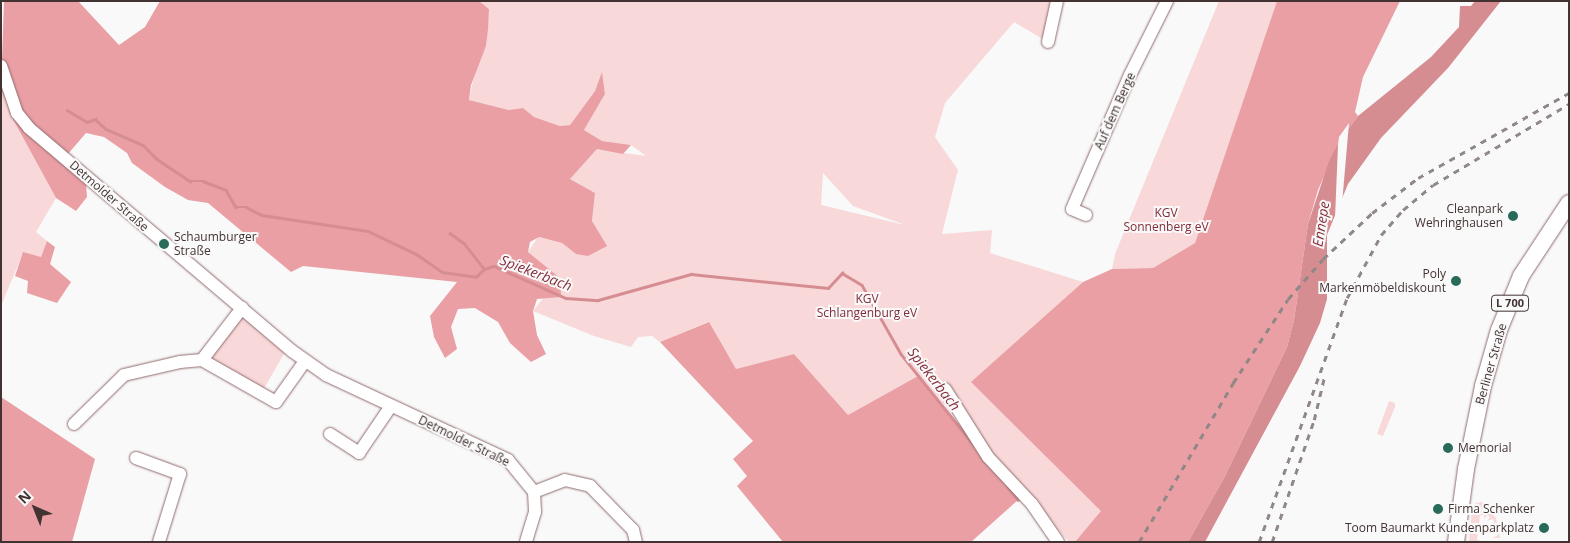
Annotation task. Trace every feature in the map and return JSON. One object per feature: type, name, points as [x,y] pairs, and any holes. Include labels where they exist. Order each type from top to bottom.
[{"type":"main road","name":"Berliner Straße","points":[[1456,542],[1463,484],[1478,409],[1499,330],[1520,276],[1569,202]]},
{"type":"street","points":[[1048,42],[1057,1]]},
{"type":"street","name":"Auf dem Berge","points":[[1086,215],[1072,209],[1130,75],[1167,1]]},
{"type":"street","name":"Detmolder Straße","points":[[1,66],[12,102],[22,121],[305,360],[326,375],[508,460],[534,492]]},
{"type":"street","points":[[202,360],[242,308]]},
{"type":"street","points":[[74,424],[124,375],[180,362],[202,360],[276,402],[305,360]]},
{"type":"street","points":[[945,389],[988,457],[1032,504],[1058,542]]},
{"type":"street","points":[[330,434],[360,453],[391,406]]},
{"type":"street","points":[[136,458],[180,474],[159,542]]},
{"type":"street","points":[[526,542],[535,512],[534,492],[565,480],[590,486],[633,530],[636,542]]},
{"type":"green space","name":"KGV Schlangenburg eV","points":[[479,1],[1057,1],[1048,42],[1014,22],[945,103],[935,137],[958,170],[942,234],[992,230],[990,253],[1083,282],[972,382],[1102,511],[1075,542],[1069,542],[918,376],[848,415],[794,354],[736,369],[708,322],[660,342],[652,336],[638,337],[631,347],[594,336],[533,311],[560,278],[528,252],[538,237],[562,243],[576,254],[600,239],[592,221],[595,193],[570,179],[597,149],[646,156],[631,145],[602,141],[584,130],[605,94],[602,73],[595,91],[570,125],[560,126],[534,117],[523,108],[510,110],[469,100],[476,67],[486,46],[489,9]],"holes":[[[823,173],[853,206],[905,225],[821,205]]]},
{"type":"green space","name":"KGV Sonnenberg eV","points":[[1219,1],[1277,1],[1195,243],[1153,268],[1112,269],[1115,254]]},
{"type":"green space","points":[[1,89],[14,121],[56,198],[36,232],[47,241],[41,257],[23,253],[1,306]]},
{"type":"green space","points":[[238,313],[285,352],[262,392],[206,360]]},
{"type":"green space","points":[[1389,401],[1395,403],[1395,407],[1383,436],[1377,434]]},
{"type":"green space","points":[[1482,502],[1496,518],[1500,538],[1493,538],[1498,535],[1493,519],[1487,521],[1490,517],[1487,515],[1484,519],[1484,514],[1480,516],[1477,540],[1485,542],[1469,542],[1472,509],[1476,503]]},
{"type":"shaded area","points":[[4,1],[78,1],[119,45],[145,27],[160,1],[479,1],[489,9],[488,29],[486,46],[471,85],[469,100],[509,110],[523,108],[534,117],[560,126],[570,125],[595,91],[602,72],[605,94],[584,130],[602,141],[631,145],[623,154],[597,149],[570,179],[595,193],[592,221],[607,246],[588,256],[576,254],[562,243],[539,237],[530,242],[528,252],[560,278],[561,297],[537,299],[533,311],[537,335],[546,354],[531,362],[510,343],[498,322],[475,308],[458,309],[451,327],[457,349],[445,358],[434,337],[430,316],[457,282],[303,266],[291,272],[208,203],[188,200],[165,187],[132,163],[127,153],[104,137],[86,133],[61,162],[86,184],[87,197],[76,211],[56,198],[14,121],[1,89]]},
{"type":"shaded area","points":[[1277,1],[1400,1],[1363,77],[1355,112],[1358,116],[1340,140],[1318,190],[1308,224],[1294,320],[1287,347],[1225,476],[1188,542],[1075,542],[1101,511],[971,382],[1083,282],[1112,269],[1153,268],[1195,243]]},
{"type":"shaded area","points":[[47,241],[55,247],[50,264],[71,282],[57,303],[27,293],[28,281],[15,276],[23,252],[41,257]]},
{"type":"shaded area","points":[[709,322],[736,369],[794,354],[848,415],[918,376],[1018,500],[971,542],[783,542],[737,486],[747,476],[733,459],[753,441],[660,342]]},
{"type":"shaded area","points":[[1,397],[95,459],[72,542],[1,542]]},
{"type":"water","name":"Ennepe","points":[[1475,1],[1501,1],[1448,68],[1381,138],[1348,184],[1327,235],[1327,299],[1320,323],[1300,366],[1205,542],[1188,542],[1225,476],[1287,347],[1294,320],[1308,224],[1329,161],[1340,140],[1358,116],[1431,57],[1459,27],[1460,6],[1471,6]]},
{"type":"pier","points":[[1349,123],[1342,204],[1335,218],[1339,137]]},
{"type":"waterway","name":"Spiekerbach","points":[[67,110],[87,122],[95,119],[106,129],[143,145],[157,159],[190,181],[203,181],[226,190],[236,207],[246,207],[262,215],[368,231],[418,255],[442,272],[476,277],[484,269],[494,266],[566,298],[598,300],[691,274],[828,288],[842,273],[862,285],[901,354],[973,444]]},
{"type":"waterway","points":[[450,233],[464,243],[484,269]]},
{"type":"waterway","name":"Spiekerbach","points":[[1008,487],[1018,500]]},
{"type":"railway","points":[[1139,542],[1233,383],[1288,299],[1323,259],[1372,213],[1418,178],[1569,93]]},
{"type":"railway","points":[[1259,542],[1347,298],[1381,235],[1403,210],[1433,185],[1569,104]]},
{"type":"railway","points":[[1272,542],[1314,420],[1325,374]]},
{"type":"place","name":"Cleanpark Wehringhausen","points":[[1513,216]]},
{"type":"place","name":"Schaumburger Straße","points":[[164,244]]},
{"type":"place","name":"Poly Markenmöbeldiskount","points":[[1456,281]]},
{"type":"place","name":"Memorial","points":[[1448,448]]},
{"type":"place","name":"Firma Schenker","points":[[1438,509]]},
{"type":"place","name":"Toom Baumarkt Kundenparkplatz","points":[[1544,528]]}]
